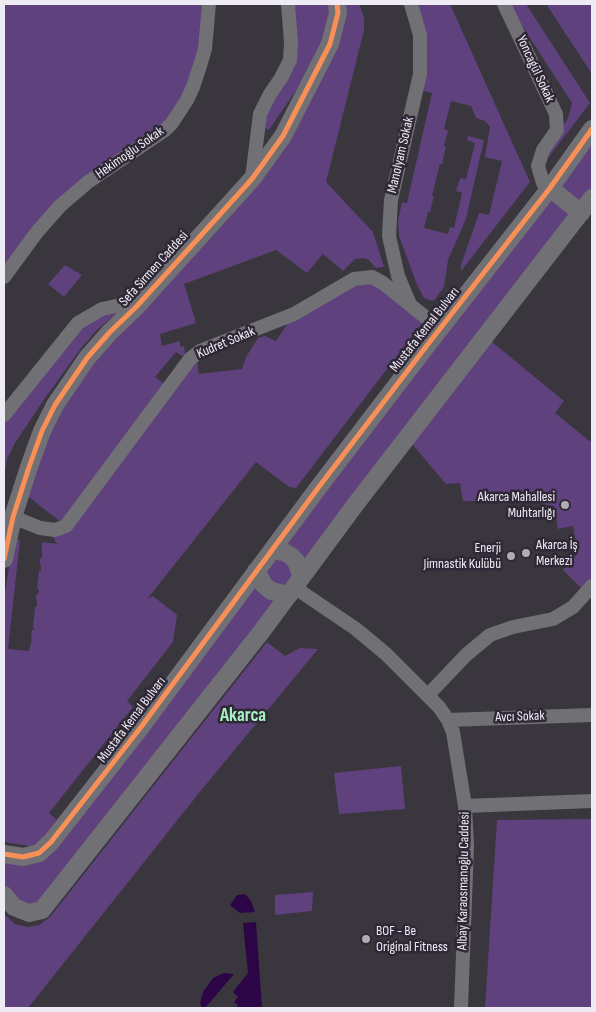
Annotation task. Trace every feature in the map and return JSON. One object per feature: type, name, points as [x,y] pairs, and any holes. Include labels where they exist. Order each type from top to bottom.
[{"type":"street","name":"Hekimoğlu Sokak","points":[[4,277],[37,232],[60,206],[88,182],[165,130],[172,123],[187,100],[199,69],[205,49],[209,4]]},
{"type":"street","points":[[252,178],[260,114],[290,60],[291,42],[288,4]]},
{"type":"street","name":"Sefa Sirmen Caddesi","points":[[4,559],[8,523],[42,431],[56,405],[87,358],[137,306],[252,178],[282,136],[330,44],[338,13],[337,4]]},
{"type":"street","name":"Manolyam Sokak","points":[[411,4],[420,35],[420,74],[391,200],[389,236],[398,276],[411,306]]},
{"type":"street","name":"Yoncagül Sokak","points":[[504,4],[556,114],[557,130],[543,150],[538,166],[543,182],[550,188]]},
{"type":"street","name":"Mustafa Kemal Bulvarı","points":[[274,548],[440,329],[550,188],[592,129]]},
{"type":"street","points":[[550,188],[580,213]]},
{"type":"street","points":[[4,895],[14,907],[29,914],[42,910],[295,586],[592,198]]},
{"type":"street","name":"Kudret Sokak","points":[[8,523],[48,529],[61,529],[66,526],[190,359],[200,351],[294,314],[354,279],[372,277],[383,283],[440,329]]},
{"type":"street","points":[[4,416],[78,323],[102,309],[121,304],[137,306]]},
{"type":"street","points":[[274,548],[291,556],[296,561],[295,586],[271,591],[264,585],[258,569],[274,548]]},
{"type":"street","name":"Mustafa Kemal Bulvarı","points":[[4,854],[23,857],[39,853],[51,842],[141,727],[258,569]]},
{"type":"street","name":"Albay Karaosmanoğlu Caddesi","points":[[295,586],[363,634],[403,669],[428,695],[448,720],[455,740],[465,806],[467,846],[460,1008]]},
{"type":"street","points":[[428,695],[466,655],[490,635],[513,627],[553,619],[573,607],[592,586]]},
{"type":"street","name":"Avcı Sokak","points":[[448,720],[592,715]]},
{"type":"street","points":[[465,806],[592,801]]},
{"type":"shaded area","points":[[4,4],[209,4],[205,49],[172,123],[88,182],[4,277]]},
{"type":"shaded area","points":[[288,4],[329,4],[330,16],[323,44],[307,74],[269,130],[259,125],[290,60]]},
{"type":"shaded area","points":[[337,4],[359,4],[364,18],[364,30],[326,182],[373,232],[384,267],[376,268],[369,260],[364,258],[355,259],[343,271],[323,254],[307,273],[276,250],[184,284],[196,323],[160,334],[162,346],[180,341],[180,347],[184,346],[185,355],[182,356],[176,352],[155,377],[168,387],[196,354],[199,374],[242,369],[246,357],[258,338],[265,336],[276,341],[294,314],[372,277],[426,318],[296,488],[289,487],[256,462],[148,598],[153,596],[177,615],[173,642],[127,701],[133,707],[49,813],[57,820],[45,836],[38,843],[30,846],[4,842],[4,600],[13,540],[20,540],[8,649],[29,651],[32,630],[34,630],[35,607],[37,606],[36,595],[38,595],[39,589],[37,589],[39,571],[41,571],[42,542],[57,544],[48,529],[66,526],[21,491],[57,403],[252,179],[330,44]]},
{"type":"shaded area","points":[[415,4],[450,4],[530,182],[461,271],[461,265],[479,213],[489,215],[502,161],[485,157],[490,127],[485,121],[476,118],[471,106],[451,101],[444,129],[448,131],[444,146],[446,147],[432,195],[434,196],[430,212],[428,212],[424,228],[448,234],[450,227],[454,228],[462,193],[456,191],[460,178],[466,179],[475,143],[467,140],[468,136],[484,140],[466,219],[448,260],[444,287],[432,301],[424,298],[417,285],[399,236],[398,221],[402,202],[407,203],[432,93],[417,89]]},
{"type":"shaded area","points":[[508,4],[526,4],[590,103],[548,158],[545,155],[568,118],[572,103]]},
{"type":"shaded area","points":[[546,4],[592,4],[592,74]]},
{"type":"shaded area","points":[[592,129],[592,198],[486,337],[564,401],[555,413],[592,443],[592,586],[586,593],[563,570],[578,553],[573,526],[558,529],[554,506],[528,501],[463,501],[460,483],[446,484],[407,438],[42,910],[4,895],[4,854],[39,853]]},
{"type":"shaded area","points":[[65,265],[82,275],[64,297],[48,284]]},
{"type":"shaded area","points":[[122,304],[116,314],[97,330],[82,347],[45,398],[15,443],[7,459],[4,475],[4,415],[78,323]]},
{"type":"shaded area","points":[[267,642],[285,656],[300,648],[318,649],[199,793],[28,1008],[4,1008],[4,914],[15,924],[28,927],[39,925],[50,917]]},
{"type":"shaded area","points":[[401,766],[405,809],[339,814],[334,773]]},
{"type":"shaded area","points":[[592,819],[592,1008],[485,1008],[497,820]]},
{"type":"shaded area","points":[[313,892],[312,911],[275,915],[275,895]]},
{"type":"shaded area","points":[[245,894],[251,901],[255,912],[240,913],[230,905],[237,895]]},
{"type":"shaded area","points":[[256,922],[262,1008],[236,1008],[238,1005],[234,1002],[238,997],[233,992],[248,973],[243,923]]},
{"type":"shaded area","points":[[224,973],[234,974],[205,1008],[202,1008],[200,1003],[203,992],[213,978]]},
{"type":"cycle path","points":[[4,559],[13,517],[29,467],[42,431],[55,405],[87,358],[137,306],[252,179],[283,136],[330,44],[338,13],[337,4]]},
{"type":"cycle path","points":[[4,854],[23,857],[39,853],[51,842],[141,727],[318,488],[550,188],[592,129]]},
{"type":"place","name":"Akarca Mahallesi Muhtarlığı","points":[[565,505]]},
{"type":"place","name":"Akarca İş Merkezi","points":[[526,553]]},
{"type":"place","name":"Enerji Jimnastik Kulübü","points":[[511,556]]},
{"type":"place","name":"BOF - Be Original Fitness","points":[[366,939]]},
{"type":"district","name":"Akarca","points":[[243,716]]}]
